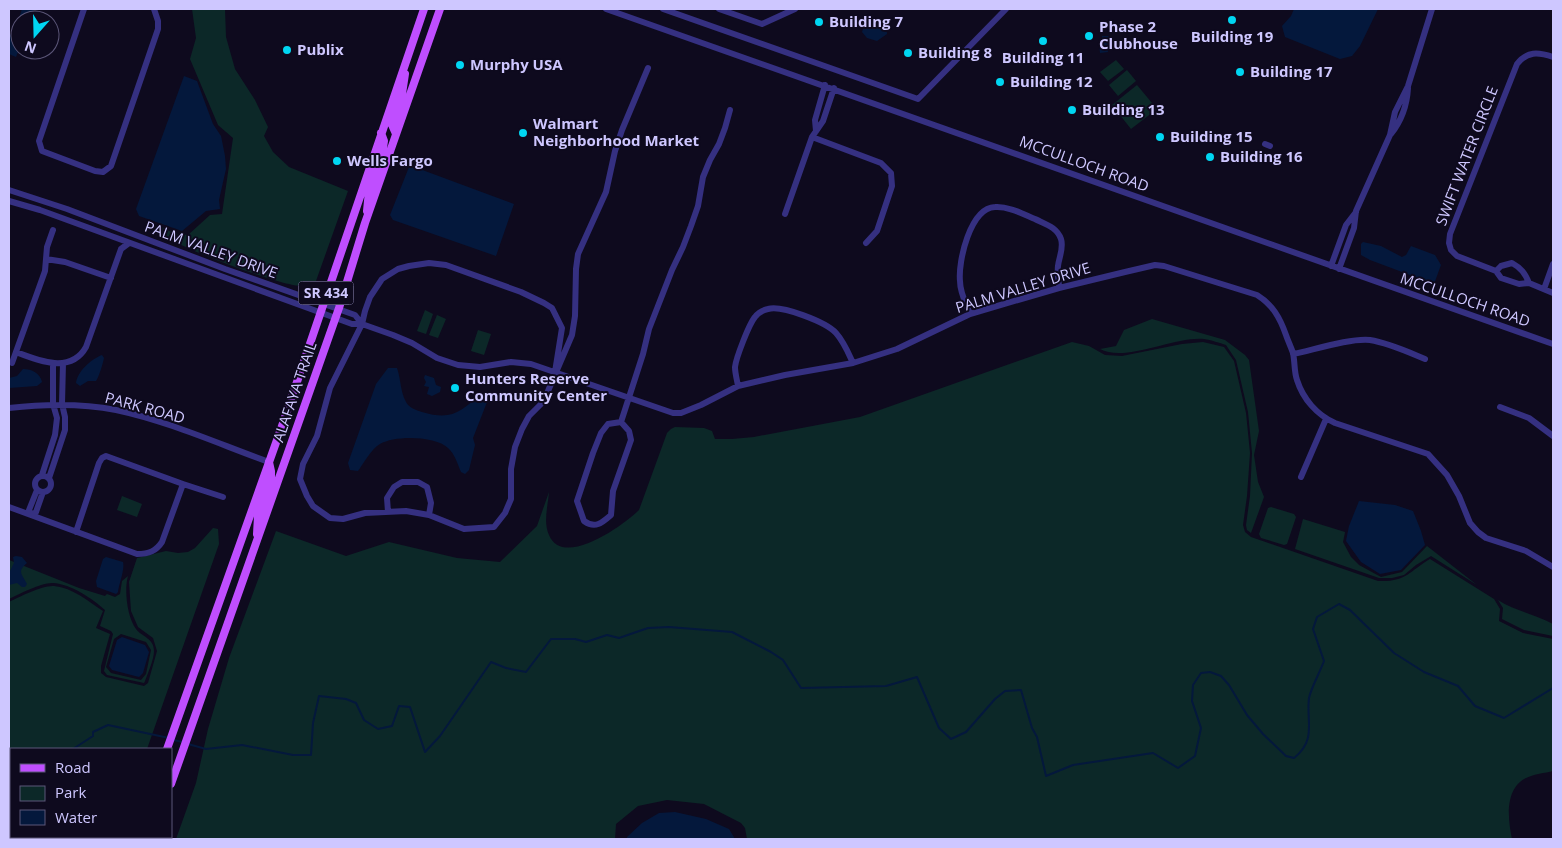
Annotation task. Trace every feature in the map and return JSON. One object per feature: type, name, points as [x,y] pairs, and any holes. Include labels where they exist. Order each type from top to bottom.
[{"type":"main road","name":"ALAFAYA TRAIL","points":[[167,748],[269,462],[424,9]]},
{"type":"main road","name":"ALAFAYA TRAIL","points":[[172,781],[339,308],[396,134],[440,9]]},
{"type":"main road","points":[[396,134],[392,125],[402,94],[406,60]]},
{"type":"main road","points":[[366,223],[369,191],[383,148],[384,141],[381,133]]},
{"type":"main road","points":[[256,544],[258,516],[271,478],[269,462]]},
{"type":"main road","points":[[207,636],[209,647],[216,657]]},
{"type":"street","points":[[84,9],[39,140],[42,151],[95,171],[103,172],[111,166],[158,29],[158,21],[154,9]]},
{"type":"street","name":"MCCULLOCH ROAD","points":[[606,9],[834,88],[1553,344]]},
{"type":"street","points":[[663,9],[918,99],[1006,9]]},
{"type":"street","points":[[719,9],[762,24],[795,9]]},
{"type":"street","points":[[1330,266],[1346,225],[1356,211],[1390,135],[1403,115],[1407,101],[1408,86],[1432,9]]},
{"type":"street","name":"SWIFT WATER CIRCLE","points":[[1553,58],[1535,54],[1524,56],[1517,64],[1450,234],[1449,243],[1451,250],[1457,256],[1496,270],[1501,278],[1519,284],[1528,284],[1553,293]]},
{"type":"street","points":[[555,372],[562,328],[552,308],[521,292],[446,265],[429,263],[398,269],[382,279],[370,297],[362,324],[330,388],[317,436],[303,464],[300,479],[306,496],[313,506],[330,518],[343,519],[365,513],[406,511],[429,515],[464,528],[494,527],[506,513],[511,498],[511,469],[515,447],[529,416],[542,403],[572,335],[575,316],[578,254],[606,192],[620,137],[648,68]]},
{"type":"street","points":[[814,134],[815,120],[825,85]]},
{"type":"street","points":[[784,214],[814,134],[823,121],[834,88]]},
{"type":"street","points":[[818,109],[826,111]]},
{"type":"street","points":[[621,422],[649,329],[672,270],[692,226],[703,177],[719,144],[730,110]]},
{"type":"street","points":[[814,134],[881,163],[891,173],[892,186],[877,231],[866,243]]},
{"type":"street","name":"PALM VALLEY DRIVE","points":[[9,190],[322,304],[339,308],[355,315],[362,324]]},
{"type":"street","name":"PALM VALLEY DRIVE","points":[[9,201],[44,212],[319,313],[352,324],[362,324],[412,343],[437,358],[458,366],[480,367],[500,363],[521,362],[672,413],[681,413],[701,405],[738,386],[785,375],[853,363],[897,349],[970,314],[1059,288],[1155,265],[1176,269],[1262,298],[1280,318],[1293,354],[1297,381],[1304,397],[1313,408],[1326,419],[1428,454],[1447,475],[1460,496],[1470,523],[1478,532],[1486,538],[1526,551],[1553,567]]},
{"type":"street","points":[[44,212],[48,203]]},
{"type":"street","points":[[970,314],[961,290],[960,264],[975,220],[981,212],[989,208],[995,207],[1015,211],[1048,225],[1058,232],[1062,241],[1057,267],[1059,288]]},
{"type":"street","points":[[1339,269],[1354,228],[1356,211]]},
{"type":"street","points":[[12,363],[45,271],[47,247],[53,230]]},
{"type":"street","points":[[16,352],[35,360],[53,363],[76,360],[86,347],[121,249],[129,243]]},
{"type":"street","points":[[46,259],[65,262],[111,278]]},
{"type":"street","name":"SWIFT WATER CIRCLE","points":[[1496,270],[1501,266],[1512,263],[1520,267],[1528,284]]},
{"type":"street","points":[[1544,289],[1553,264]]},
{"type":"street","points":[[738,386],[736,367],[739,352],[751,322],[756,316],[769,308],[795,313],[826,325],[835,332],[853,363]]},
{"type":"street","points":[[1293,354],[1364,340],[1388,344],[1426,359]]},
{"type":"street","points":[[45,476],[56,435],[57,418],[53,404],[53,363]]},
{"type":"street","points":[[45,476],[65,430],[62,404],[62,363]]},
{"type":"street","points":[[53,385],[62,385]]},
{"type":"street","name":"PARK ROAD","points":[[9,408],[62,404],[90,406],[134,414],[269,462]]},
{"type":"street","points":[[1500,407],[1529,418],[1553,436]]},
{"type":"street","points":[[1301,477],[1326,419]]},
{"type":"street","points":[[621,422],[629,431],[631,440],[613,491],[611,515],[602,523],[588,524],[584,521],[578,501],[582,484],[601,433],[608,424],[621,422]]},
{"type":"street","points":[[76,532],[99,463],[106,456],[223,497]]},
{"type":"street","points":[[31,515],[29,510],[40,491],[50,488],[51,483],[45,476]]},
{"type":"street","points":[[40,491],[34,482],[37,477],[45,476]]},
{"type":"street","points":[[388,512],[387,498],[394,487],[402,482],[418,482],[427,487],[431,503],[429,515]]},
{"type":"street","points":[[9,507],[137,554],[146,554],[152,552],[162,542],[183,484]]},
{"type":"green space","points":[[192,9],[225,9],[226,37],[235,69],[255,100],[268,127],[264,136],[273,152],[289,167],[348,191],[316,281],[306,286],[270,279],[221,262],[175,242],[158,233],[149,225],[162,227],[175,234],[188,235],[210,215],[222,214],[233,138],[218,125],[190,59],[196,38]]},
{"type":"green space","points":[[1116,60],[1124,69],[1108,81],[1100,72]]},
{"type":"green space","points":[[1127,70],[1136,81],[1118,96],[1109,85]]},
{"type":"green space","points":[[1137,85],[1157,109],[1131,129],[1112,105]]},
{"type":"green space","points":[[425,310],[433,314],[426,334],[417,331]]},
{"type":"green space","points":[[437,315],[446,319],[438,338],[429,335]]},
{"type":"green space","points":[[1152,319],[1225,340],[1249,360],[1259,431],[1254,455],[1258,482],[1264,497],[1251,533],[1247,530],[1246,525],[1250,496],[1252,453],[1248,412],[1236,360],[1226,345],[1207,339],[1192,339],[1123,353],[1100,349],[1116,346],[1124,330]]},
{"type":"green space","points":[[478,330],[491,334],[484,355],[471,351]]},
{"type":"green space","points":[[1072,342],[1089,346],[1105,355],[1122,356],[1182,344],[1203,342],[1224,347],[1234,361],[1246,413],[1250,453],[1243,525],[1245,532],[1251,537],[1378,581],[1401,578],[1430,559],[1494,599],[1500,609],[1499,621],[1523,633],[1553,639],[1553,771],[1526,778],[1514,789],[1509,806],[1509,823],[1512,839],[747,839],[745,828],[741,823],[704,804],[667,800],[638,806],[616,824],[615,839],[176,839],[196,783],[208,729],[229,658],[276,531],[346,556],[389,542],[457,558],[500,562],[537,526],[549,492],[546,520],[549,535],[556,544],[567,548],[580,546],[608,533],[639,510],[667,433],[675,427],[704,428],[712,431],[715,439],[732,439],[754,437],[860,417]]},
{"type":"green space","points":[[122,496],[142,504],[137,517],[117,510]]},
{"type":"green space","points":[[1271,507],[1294,514],[1296,517],[1287,544],[1284,545],[1261,538],[1259,534],[1268,508]]},
{"type":"green space","points":[[1303,519],[1345,532],[1343,542],[1351,557],[1359,565],[1381,577],[1402,572],[1427,546],[1477,585],[1431,556],[1404,575],[1392,578],[1379,578],[1295,549]]},
{"type":"green space","points":[[213,528],[218,529],[219,544],[147,748],[10,748],[10,838],[115,839],[9,839],[9,602],[49,586],[68,589],[80,596],[103,611],[96,628],[110,634],[101,666],[101,673],[106,677],[144,686],[148,683],[157,651],[153,638],[138,627],[131,611],[129,582],[137,558],[166,551],[188,552],[195,548]]},
{"type":"green space","points":[[9,560],[79,588],[105,596],[107,594],[115,597],[120,594],[122,581],[128,576],[126,595],[130,617],[138,632],[150,640],[154,651],[144,683],[107,675],[104,671],[113,634],[111,631],[100,626],[105,610],[88,597],[67,586],[49,583],[37,586],[9,599]],"holes":[[[121,634],[146,642],[151,650],[146,674],[141,680],[111,673],[106,667],[114,639]]]},
{"type":"green space","points":[[1498,600],[1553,624],[1553,636],[1524,630],[1502,619],[1503,608]]},
{"type":"water","points":[[1294,9],[1378,9],[1360,46],[1352,56],[1340,59],[1285,37],[1282,26],[1291,16]]},
{"type":"water","points":[[876,18],[886,21],[887,34],[877,41],[867,38],[862,32],[866,19]]},
{"type":"water","points":[[10,35],[10,54],[9,54]]},
{"type":"water","points":[[1102,36],[1109,36],[1110,46],[1107,47],[1108,52],[1100,53],[1099,43],[1102,42]]},
{"type":"water","points":[[184,76],[197,81],[213,124],[221,136],[226,169],[219,200],[220,209],[206,211],[182,231],[139,216],[136,209]]},
{"type":"water","points":[[409,167],[417,168],[514,204],[496,256],[393,220],[390,215]]},
{"type":"water","points":[[1363,242],[1381,246],[1402,257],[1406,255],[1411,246],[1435,255],[1441,265],[1434,284],[1361,255],[1361,244]]},
{"type":"water","points":[[102,355],[104,358],[96,381],[88,381],[80,386],[76,383],[85,366]]},
{"type":"water","points":[[388,368],[397,368],[407,404],[415,410],[432,415],[441,416],[455,413],[482,393],[489,397],[473,438],[475,445],[469,470],[465,474],[461,472],[448,448],[434,441],[415,438],[395,439],[380,444],[358,471],[350,470],[348,463],[376,384]]},
{"type":"water","points":[[23,369],[35,372],[42,382],[37,386],[9,388],[9,378],[17,376]]},
{"type":"water","points":[[425,375],[434,378],[436,385],[441,387],[440,392],[432,396],[427,394],[429,387],[424,386],[426,382]]},
{"type":"water","points":[[1359,501],[1395,505],[1413,511],[1425,545],[1401,570],[1380,574],[1361,562],[1346,541],[1349,526]]},
{"type":"water","points":[[13,557],[22,557],[27,563],[21,571],[27,584],[25,587],[17,583],[9,585],[9,573],[14,563]]},
{"type":"water","points":[[106,557],[123,562],[123,573],[116,594],[97,587],[96,581],[103,559]]},
{"type":"water","points":[[122,637],[145,645],[149,652],[143,673],[139,677],[112,670],[109,666],[117,640]]},
{"type":"water","points":[[675,812],[706,819],[729,829],[735,839],[627,839],[642,823],[659,813]]},
{"type":"waterway","points":[[188,744],[206,749],[242,745],[293,755],[311,755],[313,723],[319,696],[346,699],[356,703],[364,720],[378,729],[392,726],[399,706],[410,707],[425,752],[440,736],[491,662],[506,668],[526,672],[551,639],[575,639],[586,642],[607,635],[619,638],[648,628],[669,627],[732,632],[783,660],[801,688],[886,686],[917,677],[939,728],[951,739],[966,732],[995,699],[1005,691],[1021,690],[1032,728],[1037,737],[1046,776],[1073,765],[1153,753],[1178,768],[1195,756],[1201,728],[1192,701],[1193,685],[1201,673],[1210,672],[1221,676],[1229,685],[1247,715],[1263,734],[1286,756],[1294,758],[1306,744],[1309,730],[1309,698],[1324,661],[1313,629],[1317,617],[1339,604],[1350,610],[1394,653],[1424,672],[1458,686],[1475,706],[1504,718],[1553,688]]},
{"type":"waterway","points":[[75,748],[93,736],[93,732],[108,725],[169,738]]},
{"type":"waterway","points":[[173,740],[183,742]]},
{"type":"place","name":"Building 19","points":[[1232,20]]},
{"type":"place","name":"Building 7","points":[[819,22]]},
{"type":"place","name":"Phase 2 Clubhouse","points":[[1089,36]]},
{"type":"place","name":"Building 11","points":[[1043,41]]},
{"type":"place","name":"Publix","points":[[287,50]]},
{"type":"place","name":"Building 8","points":[[908,53]]},
{"type":"place","name":"Murphy USA","points":[[460,65]]},
{"type":"place","name":"Building 17","points":[[1240,72]]},
{"type":"place","name":"Building 12","points":[[1000,82]]},
{"type":"place","name":"Building 13","points":[[1072,110]]},
{"type":"place","name":"Walmart Neighborhood Market","points":[[523,133]]},
{"type":"place","name":"Building 15","points":[[1160,137]]},
{"type":"place","name":"Building 16","points":[[1210,157]]},
{"type":"place","name":"Wells Fargo","points":[[337,161]]},
{"type":"place","name":"Hunters Reserve Community Center","points":[[455,388]]}]
